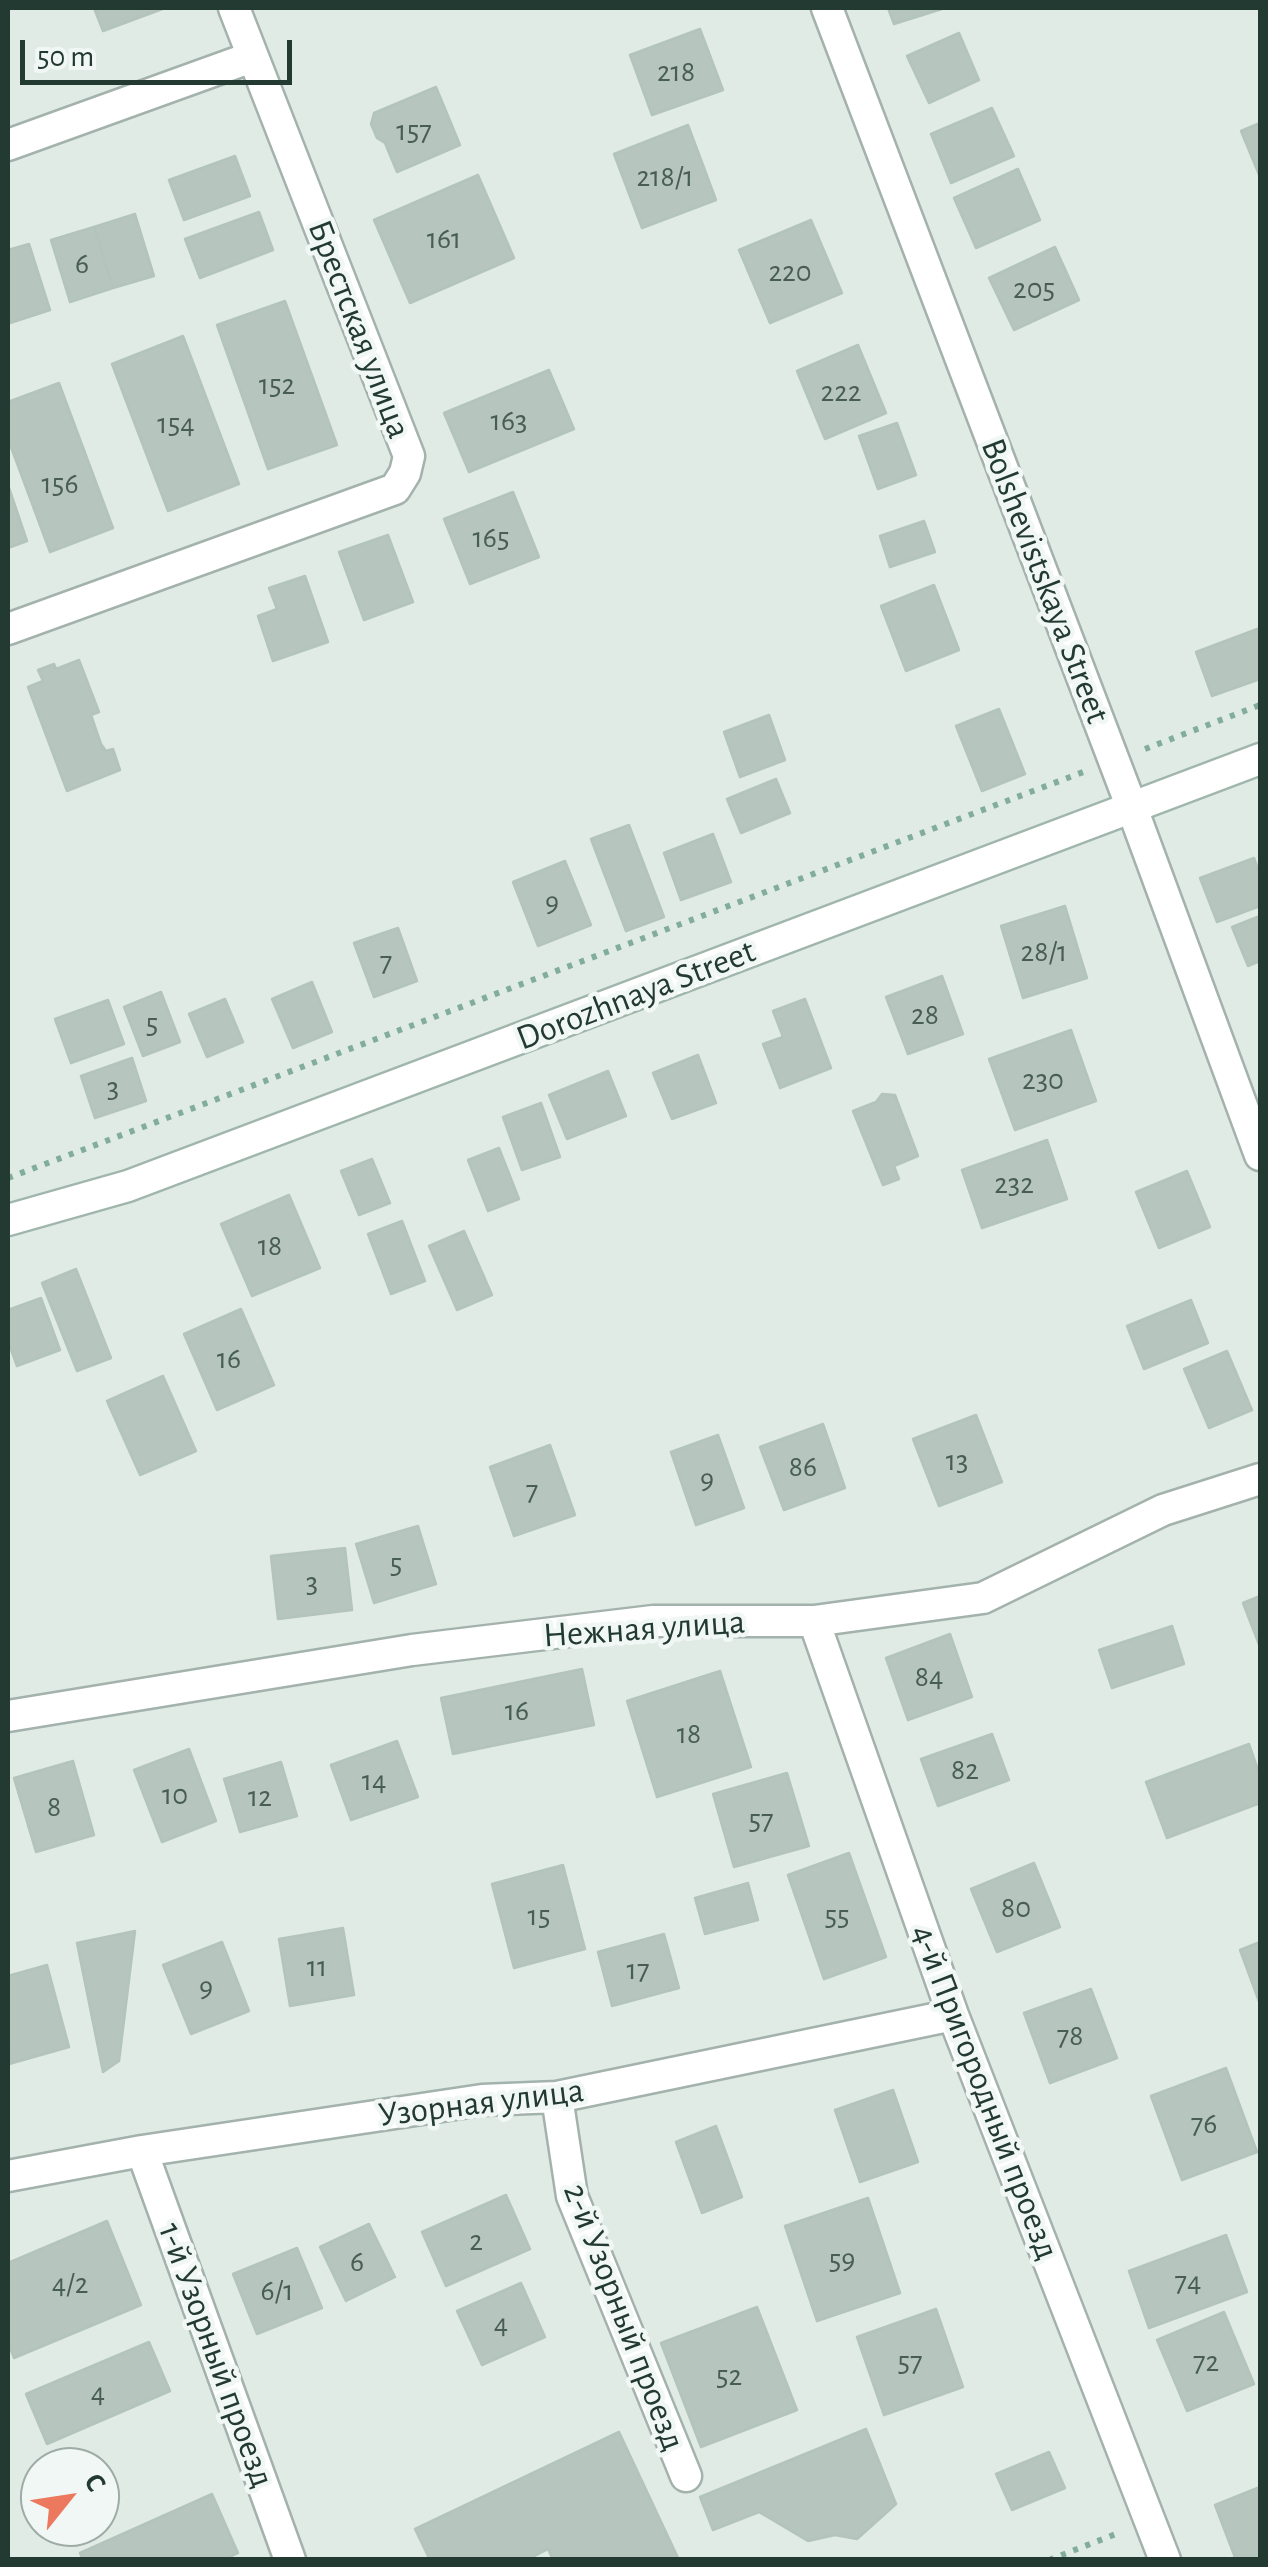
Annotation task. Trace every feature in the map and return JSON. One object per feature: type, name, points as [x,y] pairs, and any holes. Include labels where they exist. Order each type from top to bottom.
[{"type":"street","name":"Брестская улица","points":[[8,629],[395,489],[405,473],[409,456],[234,8]]},
{"type":"street","name":"Bolshevistskaya Street","points":[[827,8],[1260,1155]]},
{"type":"street","points":[[8,145],[252,56]]},
{"type":"street","name":"Dorozhnaya Street","points":[[8,1220],[128,1186],[1260,758]]},
{"type":"street","name":"Нежная улица","points":[[8,1716],[412,1650],[653,1621],[814,1622],[983,1598],[1163,1510],[1260,1480]]},
{"type":"street","name":"4-й Пригородный проезд","points":[[814,1622],[953,2015],[1164,2560]]},
{"type":"street","name":"Узорная улица","points":[[8,2176],[142,2151],[482,2100],[557,2098],[953,2015]]},
{"type":"street","name":"2-й Узорный проезд","points":[[557,2098],[572,2196],[686,2476]]},
{"type":"street","name":"1-й Узорный проезд","points":[[142,2151],[290,2560]]},
{"type":"path","points":[[8,1178],[1260,706]]},
{"type":"path","points":[[1049,2560],[1150,2522]]},
{"type":"building","points":[[94,8],[165,8],[103,31]]},
{"type":"building","points":[[888,8],[945,8],[894,24]]},
{"type":"building","points":[[700,29],[723,90],[652,115],[630,55]]},
{"type":"building","points":[[959,33],[979,80],[929,103],[907,56]]},
{"type":"building","points":[[436,87],[460,145],[397,172],[385,143],[377,138],[371,124],[374,113]]},
{"type":"building","points":[[992,108],[1014,156],[951,183],[931,134]]},
{"type":"building","points":[[1260,123],[1260,177],[1241,131]]},
{"type":"building","points":[[688,125],[716,200],[642,228],[614,154]]},
{"type":"building","points":[[235,156],[250,196],[184,220],[169,180]]},
{"type":"building","points":[[1018,169],[1040,220],[976,248],[954,198]]},
{"type":"building","points":[[478,175],[514,258],[410,303],[374,220]]},
{"type":"building","points":[[259,212],[273,250],[200,278],[185,239]]},
{"type":"building","points":[[135,214],[154,276],[113,288],[94,227]]},
{"type":"building","points":[[811,220],[842,293],[770,323],[739,250]]},
{"type":"building","points":[[94,227],[113,288],[70,302],[51,240]]},
{"type":"building","points":[[29,244],[50,310],[10,323],[8,250]]},
{"type":"building","points":[[1055,247],[1079,300],[1014,330],[989,278]]},
{"type":"building","points":[[285,301],[337,445],[268,469],[217,325]]},
{"type":"building","points":[[183,336],[239,484],[168,511],[112,364]]},
{"type":"building","points":[[858,345],[886,413],[825,439],[797,371]]},
{"type":"building","points":[[549,370],[574,429],[469,472],[444,413]]},
{"type":"building","points":[[59,383],[113,528],[50,552],[8,439],[8,402]]},
{"type":"building","points":[[897,423],[916,475],[878,489],[859,436]]},
{"type":"building","points":[[8,485],[27,541],[8,548]]},
{"type":"building","points":[[513,492],[539,557],[470,584],[444,519]]},
{"type":"building","points":[[924,521],[935,552],[890,567],[880,536]]},
{"type":"building","points":[[388,535],[413,602],[364,620],[339,552]]},
{"type":"building","points":[[305,576],[328,642],[273,661],[258,616],[277,609],[269,588]]},
{"type":"building","points":[[934,585],[959,650],[906,671],[881,606]]},
{"type":"building","points":[[1260,628],[1260,679],[1212,696],[1196,652]]},
{"type":"building","points":[[79,660],[99,712],[91,715],[101,744],[106,751],[113,749],[120,770],[67,791],[28,687],[43,681],[38,670],[54,664],[56,669]]},
{"type":"building","points":[[999,709],[1025,774],[982,791],[956,726]]},
{"type":"building","points":[[769,715],[785,760],[740,777],[724,732]]},
{"type":"building","points":[[776,779],[790,813],[741,833],[727,799]]},
{"type":"building","points":[[629,825],[664,917],[626,931],[591,839]]},
{"type":"building","points":[[713,834],[731,882],[681,900],[664,853]]},
{"type":"building","points":[[1254,858],[1260,875],[1260,906],[1217,922],[1200,878]]},
{"type":"building","points":[[565,861],[591,925],[538,946],[513,882]]},
{"type":"building","points":[[1065,906],[1087,978],[1023,998],[1001,926]]},
{"type":"building","points":[[1260,916],[1260,961],[1248,966],[1232,927]]},
{"type":"building","points":[[398,928],[417,981],[374,997],[354,943]]},
{"type":"building","points":[[942,976],[963,1034],[908,1054],[886,997]]},
{"type":"building","points":[[312,982],[332,1032],[293,1048],[272,999]]},
{"type":"building","points":[[161,992],[180,1042],[143,1056],[124,1007]]},
{"type":"building","points":[[225,999],[243,1042],[207,1057],[189,1014]]},
{"type":"building","points":[[805,999],[831,1068],[780,1088],[763,1044],[783,1037],[773,1011]]},
{"type":"building","points":[[108,1000],[124,1044],[71,1063],[55,1019]]},
{"type":"building","points":[[1071,1030],[1096,1101],[1015,1130],[989,1059]]},
{"type":"building","points":[[698,1055],[716,1103],[672,1119],[653,1073]]},
{"type":"building","points":[[132,1058],[146,1101],[95,1118],[81,1076]]},
{"type":"building","points":[[608,1071],[626,1116],[567,1139],[549,1095]]},
{"type":"building","points":[[882,1094],[895,1095],[918,1156],[894,1166],[899,1179],[883,1185],[853,1111],[876,1102]]},
{"type":"building","points":[[541,1103],[560,1157],[522,1170],[503,1117]]},
{"type":"building","points":[[1047,1140],[1067,1199],[982,1228],[962,1170]]},
{"type":"building","points":[[499,1148],[519,1199],[488,1211],[468,1160]]},
{"type":"building","points":[[372,1159],[390,1203],[359,1215],[341,1171]]},
{"type":"building","points":[[1187,1171],[1210,1227],[1159,1248],[1136,1192]]},
{"type":"building","points":[[289,1195],[320,1268],[252,1296],[221,1224]]},
{"type":"building","points":[[402,1221],[425,1281],[391,1294],[368,1234]]},
{"type":"building","points":[[464,1231],[492,1295],[457,1310],[429,1246]]},
{"type":"building","points":[[76,1269],[111,1358],[77,1371],[42,1283]]},
{"type":"building","points":[[41,1298],[60,1350],[17,1366],[8,1341],[8,1310]]},
{"type":"building","points":[[1191,1300],[1208,1343],[1144,1369],[1127,1326]]},
{"type":"building","points":[[241,1309],[274,1385],[217,1410],[184,1334]]},
{"type":"building","points":[[1227,1351],[1252,1410],[1209,1428],[1184,1369]]},
{"type":"building","points":[[163,1376],[196,1451],[140,1475],[107,1401]]},
{"type":"building","points":[[976,1415],[1002,1482],[939,1506],[913,1439]]},
{"type":"building","points":[[823,1424],[845,1488],[784,1510],[760,1447]]},
{"type":"building","points":[[718,1435],[744,1508],[696,1525],[671,1452]]},
{"type":"building","points":[[550,1445],[575,1515],[514,1536],[490,1467]]},
{"type":"building","points":[[418,1526],[436,1584],[374,1603],[356,1544]]},
{"type":"building","points":[[345,1548],[352,1610],[278,1619],[271,1556]]},
{"type":"building","points":[[1260,1596],[1260,1647],[1243,1603]]},
{"type":"building","points":[[1172,1626],[1184,1664],[1112,1688],[1099,1650]]},
{"type":"building","points":[[950,1634],[972,1697],[908,1720],[886,1658]]},
{"type":"building","points":[[582,1669],[594,1725],[453,1754],[441,1698]]},
{"type":"building","points":[[720,1671],[751,1767],[657,1797],[627,1701]]},
{"type":"building","points":[[992,1734],[1009,1780],[938,1806],[921,1759]]},
{"type":"building","points":[[397,1741],[418,1797],[351,1820],[331,1765]]},
{"type":"building","points":[[1249,1744],[1260,1776],[1260,1803],[1167,1838],[1146,1782]]},
{"type":"building","points":[[189,1749],[216,1821],[162,1842],[134,1770]]},
{"type":"building","points":[[73,1761],[94,1835],[36,1852],[14,1778]]},
{"type":"building","points":[[281,1762],[297,1816],[240,1832],[224,1779]]},
{"type":"building","points":[[787,1773],[809,1846],[734,1867],[713,1794]]},
{"type":"building","points":[[849,1853],[886,1957],[824,1979],[788,1875]]},
{"type":"building","points":[[1034,1863],[1060,1927],[997,1952],[971,1889]]},
{"type":"building","points":[[563,1865],[585,1949],[514,1968],[492,1884]]},
{"type":"building","points":[[748,1883],[758,1920],[705,1934],[695,1898]]},
{"type":"building","points":[[343,1928],[354,1995],[290,2006],[279,1939]]},
{"type":"building","points":[[135,1931],[119,2061],[103,2072],[77,1943]]},
{"type":"building","points":[[664,1934],[679,1988],[612,2006],[598,1952]]},
{"type":"building","points":[[222,1942],[249,2011],[191,2034],[163,1965]]},
{"type":"building","points":[[1260,1942],[1260,2004],[1240,1950]]},
{"type":"building","points":[[47,1965],[69,2047],[9,2064],[8,1976]]},
{"type":"building","points":[[1091,1989],[1117,2058],[1050,2083],[1024,2013]]},
{"type":"building","points":[[1226,2068],[1257,2152],[1182,2180],[1151,2096]]},
{"type":"building","points":[[893,2090],[918,2162],[860,2182],[835,2110]]},
{"type":"building","points":[[716,2126],[742,2197],[702,2213],[676,2142]]},
{"type":"building","points":[[506,2195],[530,2249],[446,2286],[422,2232]]},
{"type":"building","points":[[868,2198],[900,2293],[817,2321],[785,2226]]},
{"type":"building","points":[[107,2221],[141,2305],[14,2358],[8,2342],[8,2263]]},
{"type":"building","points":[[369,2224],[395,2277],[346,2301],[320,2247]]},
{"type":"building","points":[[1226,2235],[1247,2292],[1149,2328],[1129,2271]]},
{"type":"building","points":[[297,2248],[322,2308],[257,2334],[233,2274]]},
{"type":"building","points":[[521,2283],[545,2337],[482,2365],[457,2311]]},
{"type":"building","points":[[757,2307],[797,2410],[701,2447],[661,2343]]},
{"type":"building","points":[[936,2309],[963,2387],[884,2415],[857,2337]]},
{"type":"building","points":[[1224,2312],[1254,2384],[1187,2411],[1157,2340]]},
{"type":"building","points":[[149,2342],[170,2391],[47,2444],[26,2394]]},
{"type":"building","points":[[866,2429],[896,2504],[857,2539],[835,2535],[808,2541],[759,2512],[713,2530],[700,2497]]},
{"type":"building","points":[[619,2432],[679,2560],[553,2560],[548,2549],[527,2560],[430,2560],[415,2529]]},
{"type":"building","points":[[1049,2452],[1065,2488],[1012,2510],[996,2474]]},
{"type":"building","points":[[1260,2487],[1260,2560],[1236,2560],[1215,2505]]},
{"type":"building","points":[[212,2494],[238,2553],[224,2560],[83,2560],[80,2553],[93,2547],[120,2547],[120,2535]]}]
